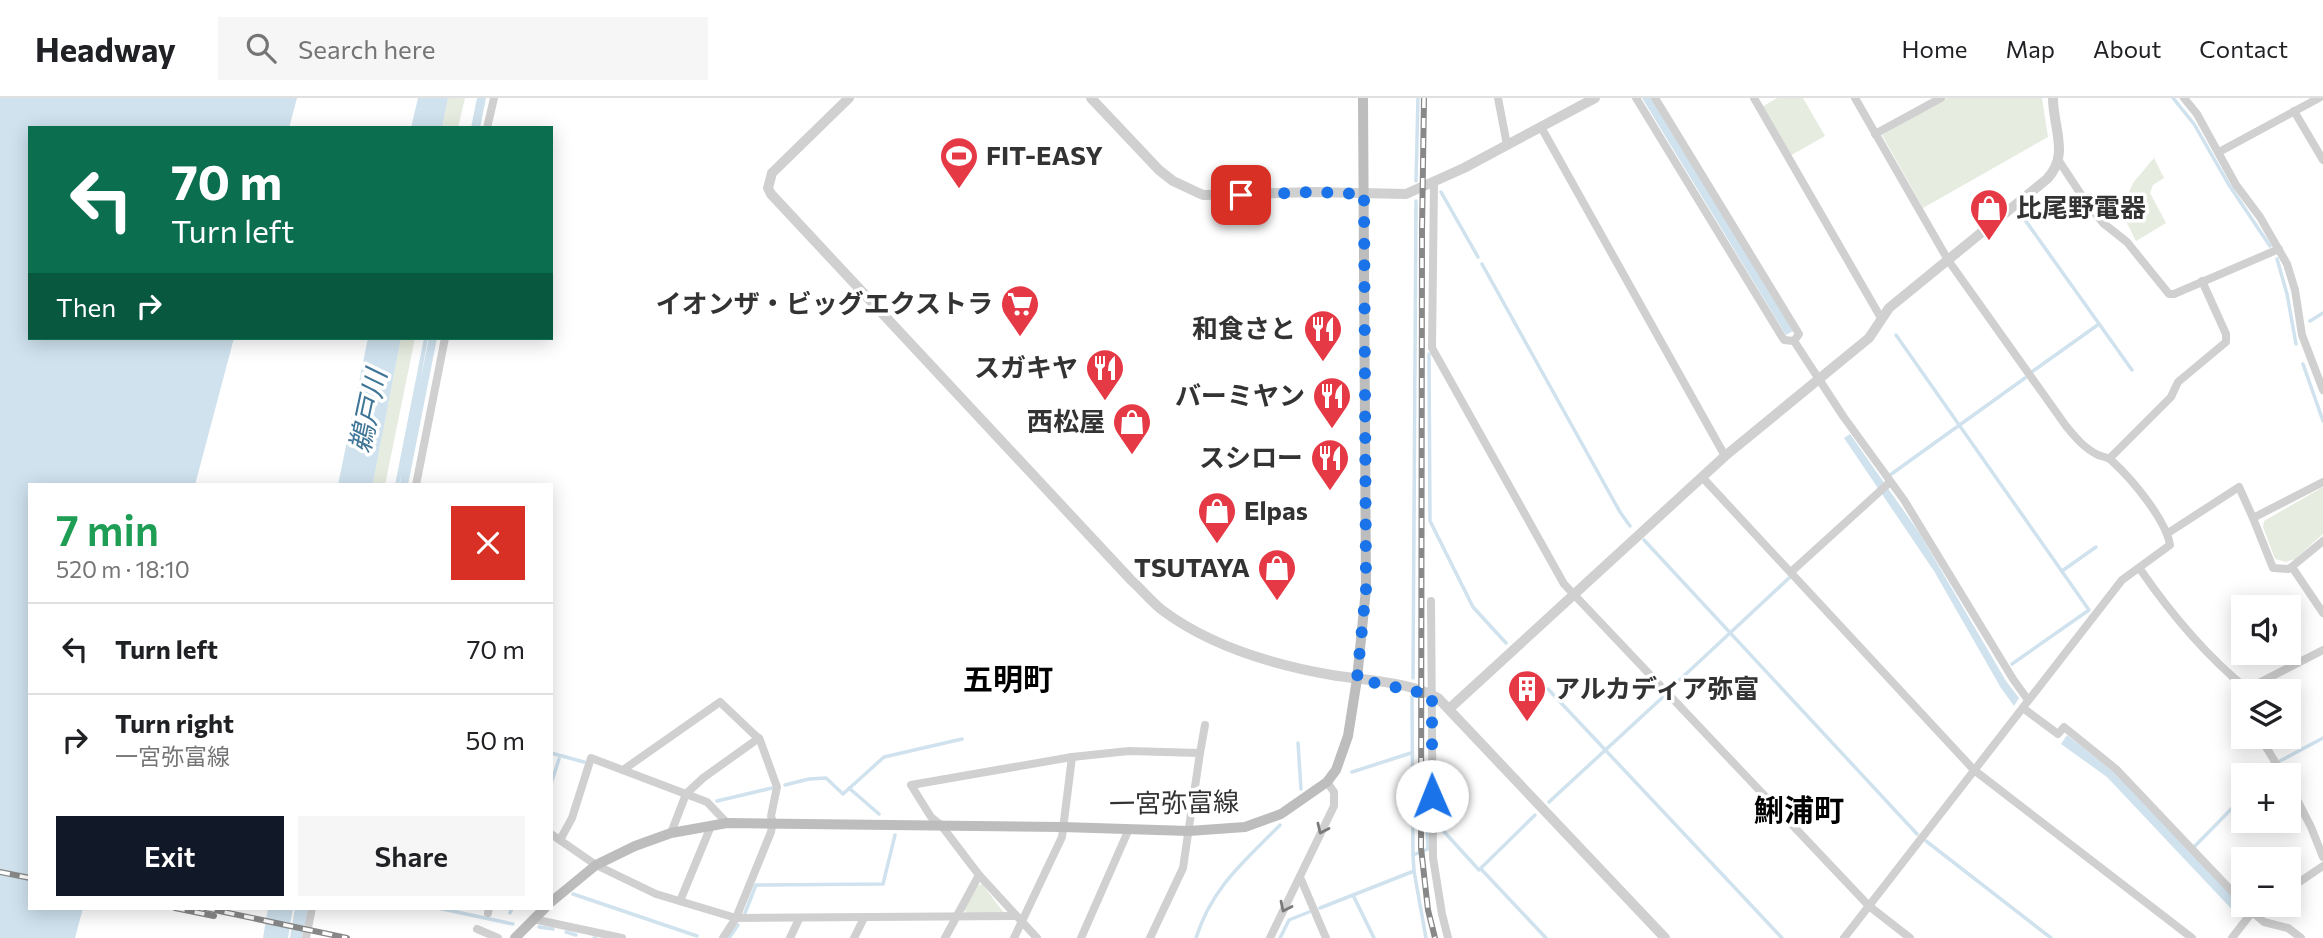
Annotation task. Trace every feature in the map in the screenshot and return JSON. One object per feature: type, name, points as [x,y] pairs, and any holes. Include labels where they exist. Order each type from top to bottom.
[{"type":"main road","name":"一宮弥富線","points":[[553,900],[596,865],[635,846],[671,833],[727,823],[1189,831],[1245,827],[1281,814],[1327,782],[1336,770],[1348,736],[1366,589],[1363,98]]},
{"type":"main road","points":[[515,938],[543,910]]},
{"type":"street","points":[[487,126],[494,98]]},
{"type":"street","points":[[849,98],[772,173],[768,188],[772,195],[1017,459],[1160,608],[1182,624],[1218,642],[1270,662],[1432,695],[1449,709],[1665,938]]},
{"type":"street","points":[[1091,98],[1159,170],[1173,181],[1203,195],[1314,192],[1406,194],[1595,98]]},
{"type":"street","points":[[1498,98],[1507,145]]},
{"type":"street","points":[[1636,98],[1784,340],[1794,341]]},
{"type":"street","points":[[1655,98],[1799,334],[1794,341]]},
{"type":"street","points":[[1754,98],[1881,318]]},
{"type":"street","points":[[1844,938],[2122,580],[2170,545],[2168,533],[2143,496],[2110,458],[2082,445],[2066,426],[1948,260],[1855,98]]},
{"type":"street","points":[[1875,134],[1941,98]]},
{"type":"street","points":[[1449,709],[1725,456],[1818,377],[1869,338],[1881,318],[2047,179],[2054,171],[2061,152],[2053,98]]},
{"type":"street","points":[[2184,98],[2197,114],[2236,185],[2280,249],[2291,277],[2302,335],[2323,390]]},
{"type":"street","points":[[2219,152],[2319,98]]},
{"type":"street","points":[[2294,111],[2323,160]]},
{"type":"street","points":[[1541,127],[1725,456]]},
{"type":"street","points":[[2059,161],[2103,223],[2127,242],[2169,294],[2280,249]]},
{"type":"street","points":[[1434,182],[1432,348],[1564,584],[1869,906],[1910,938]]},
{"type":"street","points":[[2110,458],[2171,397],[2178,382],[2227,342],[2202,281]]},
{"type":"street","points":[[416,483],[445,340]]},
{"type":"street","points":[[1794,341],[1888,484],[1904,500],[2025,704],[2058,734],[2064,727],[2116,769],[2231,890]]},
{"type":"street","points":[[1702,477],[1974,770],[2192,938]]},
{"type":"street","points":[[2253,518],[2323,482]]},
{"type":"street","points":[[1791,572],[1888,484]]},
{"type":"street","points":[[2168,533],[2239,487],[2273,568],[2292,567],[2323,541]]},
{"type":"street","points":[[2292,567],[2323,613]]},
{"type":"street","points":[[2140,569],[2168,610],[2206,653],[2235,679]]},
{"type":"street","points":[[1432,601],[1433,858],[1448,938]]},
{"type":"street","points":[[2268,679],[2323,650]]},
{"type":"street","points":[[623,770],[720,702],[759,738],[778,787],[771,816],[773,822],[736,918],[723,938]]},
{"type":"street","points":[[1150,938],[1183,868],[1205,725]]},
{"type":"street","points":[[671,833],[686,794],[703,778],[759,738]]},
{"type":"street","points":[[1037,938],[979,875],[941,825],[930,817],[911,785],[1072,757],[1129,751],[1200,753]]},
{"type":"street","points":[[1014,938],[1062,838],[1072,757]]},
{"type":"street","points":[[559,840],[572,818],[591,758],[707,802],[727,823]]},
{"type":"street","points":[[1270,938],[1334,806],[1334,792],[1327,782]]},
{"type":"street","points":[[2301,808],[2323,857]]},
{"type":"street","points":[[680,901],[711,826]]},
{"type":"street","points":[[1081,938],[1129,829]]},
{"type":"street","points":[[553,836],[596,865],[656,894],[736,918],[1015,916]]},
{"type":"street","points":[[2301,881],[2323,866]]},
{"type":"street","points":[[945,938],[979,875]]},
{"type":"street","points":[[1300,877],[1326,938]]},
{"type":"street","points":[[306,938],[312,910]]},
{"type":"street","points":[[2232,938],[2250,917]]},
{"type":"street","points":[[2257,917],[2264,922],[2288,928],[2301,938]]},
{"type":"street","points":[[854,938],[864,918]]},
{"type":"street","points":[[533,919],[582,934],[622,938]]},
{"type":"street","points":[[790,938],[799,919]]},
{"type":"street","points":[[477,929],[498,938]]},
{"type":"shaded area","points":[[448,98],[465,98],[458,126],[442,126]]},
{"type":"shaded area","points":[[1777,98],[1803,98],[1825,136],[1790,156],[1762,107]]},
{"type":"shaded area","points":[[1947,98],[2042,98],[2048,137],[1923,208],[1882,135]]},
{"type":"shaded area","points":[[2154,158],[2164,178],[2153,185],[2150,193],[2166,223],[2136,241],[2121,211],[2133,183]]},
{"type":"shaded area","points":[[401,340],[415,340],[385,483],[372,483]]},
{"type":"shaded area","points":[[2323,487],[2323,534],[2295,559],[2286,562],[2275,559],[2263,527],[2264,521]]},
{"type":"shaded area","points":[[982,884],[1004,913],[968,914],[964,910],[977,886]]},
{"type":"water","points":[[0,98],[297,98],[290,126],[28,126],[28,340],[233,340],[196,483],[28,483],[28,910],[82,910],[75,938],[0,938]]},
{"type":"water","points":[[418,98],[448,98],[442,126],[411,126]]},
{"type":"water","points":[[477,98],[486,98],[480,126],[471,126]]},
{"type":"water","points":[[1642,98],[1651,98],[1793,331],[1786,335]]},
{"type":"water","name":"鵜戸川","points":[[368,340],[401,340],[372,483],[338,483]]},
{"type":"water","points":[[424,340],[428,340],[420,382],[429,340],[437,340],[408,483],[400,483],[401,476],[399,483],[395,483]]},
{"type":"water","points":[[1850,434],[1920,534],[2006,681],[2019,698],[2014,706],[1934,571],[1844,438]]},
{"type":"water","points":[[2067,735],[2114,772],[2231,895],[2231,909],[2107,777],[2061,744]]},
{"type":"water","points":[[268,910],[293,910],[288,938],[263,938]]},
{"type":"water","points":[[295,910],[308,910],[302,938],[290,938]]},
{"type":"waterway","points":[[1416,181],[1418,98]]},
{"type":"waterway","points":[[2173,98],[2194,124],[2229,185],[2270,246]]},
{"type":"waterway","points":[[1441,192],[1478,257]]},
{"type":"waterway","points":[[1413,678],[1416,201]]},
{"type":"waterway","points":[[2020,213],[2132,370]]},
{"type":"waterway","points":[[2277,259],[2287,294],[2296,344]]},
{"type":"waterway","points":[[1482,264],[1630,526]]},
{"type":"waterway","points":[[2310,321],[2323,313]]},
{"type":"waterway","points":[[2033,371],[2099,324]]},
{"type":"waterway","points":[[1896,335],[2089,610],[2012,664]]},
{"type":"waterway","points":[[1429,354],[1430,521],[1473,607],[1506,643]]},
{"type":"waterway","points":[[2303,364],[2323,421]]},
{"type":"waterway","points":[[1890,475],[2025,378]]},
{"type":"waterway","points":[[1644,540],[1917,834]]},
{"type":"waterway","points":[[2062,571],[2096,547]]},
{"type":"waterway","points":[[1672,687],[1789,578]]},
{"type":"waterway","points":[[1548,689],[1782,938]]},
{"type":"waterway","points":[[1412,696],[1413,855]]},
{"type":"waterway","points":[[1549,802],[1664,696]]},
{"type":"waterway","points":[[2280,761],[2323,738]]},
{"type":"waterway","points":[[785,785],[826,778],[843,794],[884,757],[962,739]]},
{"type":"waterway","points":[[1298,743],[1301,789]]},
{"type":"waterway","points":[[1352,772],[1411,753]]},
{"type":"waterway","points":[[553,754],[584,762]]},
{"type":"waterway","points":[[553,778],[559,759]]},
{"type":"waterway","points":[[717,801],[772,788]]},
{"type":"waterway","points":[[849,788],[879,814]]},
{"type":"waterway","points":[[2194,847],[2231,809]]},
{"type":"waterway","points":[[1438,825],[1479,870],[1535,815]]},
{"type":"waterway","points":[[1320,908],[1414,871],[1413,855],[1428,849],[1427,823]]},
{"type":"waterway","points":[[1196,938],[1220,890],[1280,825]]},
{"type":"waterway","points":[[745,913],[756,885],[883,884],[895,835]]},
{"type":"waterway","points":[[1926,841],[2051,938]]},
{"type":"waterway","points":[[1481,869],[1546,938]]},
{"type":"waterway","points":[[1414,871],[1426,938]]},
{"type":"waterway","points":[[573,894],[697,936]]},
{"type":"waterway","points":[[1353,895],[1374,938]]},
{"type":"waterway","points":[[447,910],[513,924]]},
{"type":"waterway","points":[[1280,938],[1289,920],[1309,912]]},
{"type":"waterway","points":[[729,938],[738,925]]},
{"type":"waterway","points":[[539,927],[553,929]]},
{"type":"waterway","points":[[566,932],[576,935]]},
{"type":"railway","points":[[1424,98],[1421,848],[1428,910],[1435,938]]},
{"type":"railway","points":[[0,872],[28,878]]},
{"type":"railway","points":[[185,910],[214,916]]},
{"type":"railway","points":[[214,910],[347,938]]},
{"type":"place","name":"FIT-EASY","points":[[959,190]]},
{"type":"place","name":"比尾野電器","points":[[1989,242]]},
{"type":"place","name":"イオンザ・ビッグエクストラ","points":[[1020,338]]},
{"type":"place","name":"和食さと","points":[[1323,363]]},
{"type":"place","name":"スガキヤ","points":[[1105,402]]},
{"type":"place","name":"バーミヤン","points":[[1332,430]]},
{"type":"place","name":"西松屋","points":[[1132,456]]},
{"type":"place","name":"スシロー","points":[[1330,492]]},
{"type":"place","name":"Elpas","points":[[1217,545]]},
{"type":"place","name":"TSUTAYA","points":[[1277,602]]},
{"type":"place","name":"アルカディア弥富","points":[[1527,723]]},
{"type":"district","name":"五明町","points":[[1008,680]]},
{"type":"district","name":"鯏浦町","points":[[1799,811]]},
{"type":"route","points":[[1241,195],[1314,192],[1364,194],[1366,589],[1357,679],[1411,688],[1432,695],[1432,796]]}]
